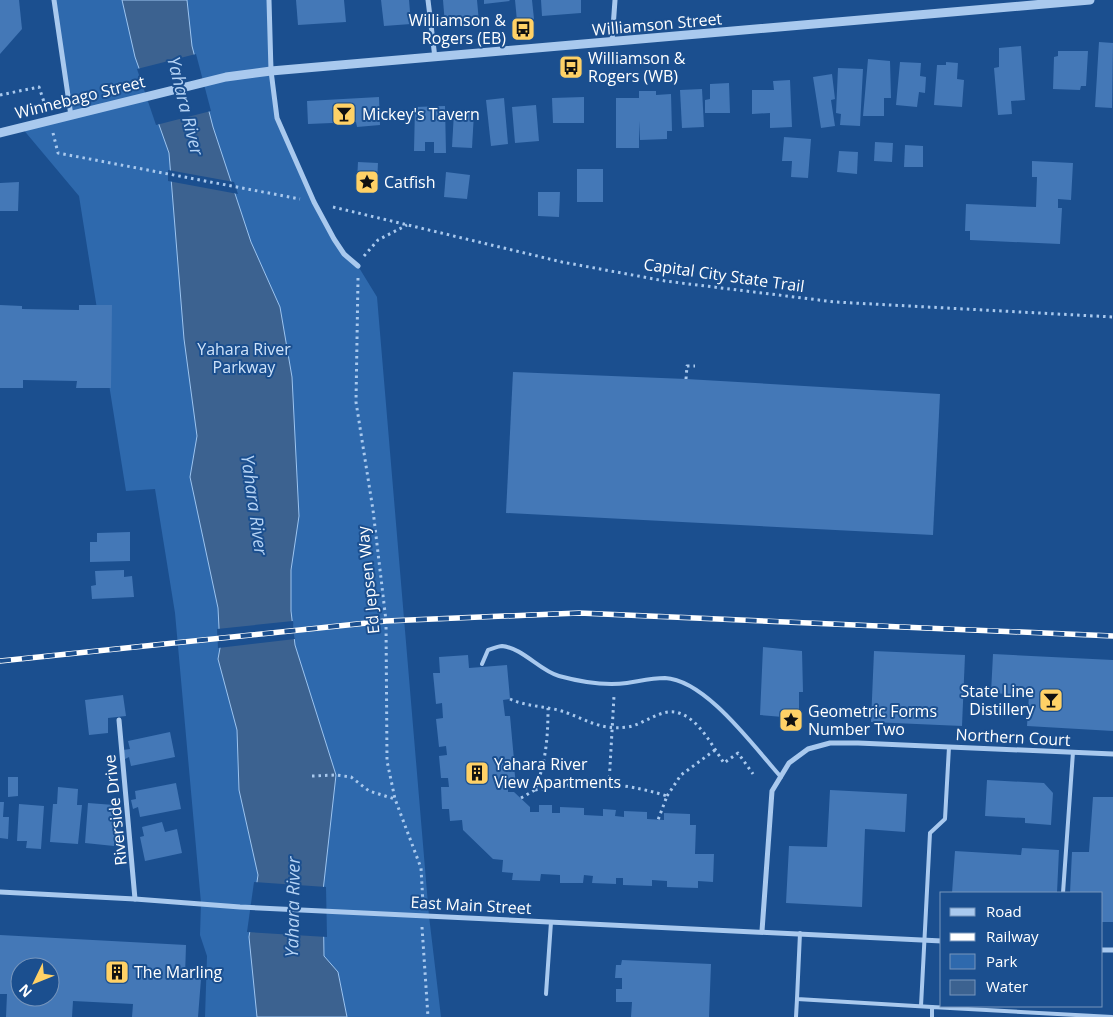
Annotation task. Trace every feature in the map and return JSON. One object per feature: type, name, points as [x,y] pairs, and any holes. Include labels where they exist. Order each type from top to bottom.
[{"type":"street","points":[[54,0],[71,116]]},
{"type":"street","points":[[269,0],[271,71],[277,118],[314,202],[334,239],[344,254],[358,266]]},
{"type":"street","points":[[428,0],[435,58]]},
{"type":"street","points":[[612,43],[615,0]]},
{"type":"street","name":"Williamson Street","points":[[226,78],[271,71],[612,43],[892,16],[1090,0]]},
{"type":"street","name":"Winnebago Street","points":[[3,131],[71,116],[122,101],[226,78]]},
{"type":"street","name":"Riverside Drive","points":[[119,720],[135,899]]},
{"type":"street","name":"Northern Court","points":[[762,931],[772,791],[789,762],[808,749],[830,743],[1113,754]]},
{"type":"street","name":"East Main Street","points":[[0,892],[240,907],[940,940]]},
{"type":"lane","points":[[482,664],[488,650],[502,646],[554,674],[596,684],[666,678],[684,682],[719,707],[781,777]]},
{"type":"lane","points":[[920,1006],[930,833],[945,819],[949,747]]},
{"type":"lane","points":[[1063,892],[1073,752]]},
{"type":"lane","points":[[546,994],[551,922]]},
{"type":"lane","points":[[796,1017],[800,933]]},
{"type":"lane","points":[[797,999],[1112,1017]]},
{"type":"lane","points":[[932,1007],[932,1017]]},
{"type":"path","points":[[0,95],[39,87]]},
{"type":"path","points":[[58,152],[294,198]]},
{"type":"path","name":"Capital City State Trail","points":[[340,209],[562,262],[665,281],[835,302],[1113,317]]},
{"type":"path","points":[[358,266],[378,240],[408,225]]},
{"type":"path","name":"Ed Jepsen Way","points":[[358,266],[356,402],[373,510],[386,621],[387,761],[395,799],[421,868],[423,889]]},
{"type":"path","points":[[686,379],[687,366],[695,366]]},
{"type":"path","points":[[610,784],[614,683]]},
{"type":"path","points":[[510,699],[520,704],[537,704],[593,724],[613,727],[629,727],[663,713],[676,712],[689,717],[696,724],[724,763],[738,753],[753,774]]},
{"type":"path","points":[[535,790],[546,759],[548,708]]},
{"type":"path","points":[[658,820],[667,796],[681,774],[715,750]]},
{"type":"path","points":[[312,776],[336,775],[351,777],[369,791],[395,799]]},
{"type":"path","points":[[521,798],[535,790],[574,783],[610,784],[640,788],[667,796]]},
{"type":"path","points":[[422,943],[428,1017]]},
{"type":"green space","name":"Yahara River Parkway","points":[[54,0],[269,0],[277,118],[334,239],[358,266],[377,297],[429,916],[441,1017],[205,1017],[207,956],[200,935],[201,903],[175,613],[155,489],[126,491],[79,196],[22,128],[71,116]]},
{"type":"water","name":"Yahara River","points":[[122,0],[187,0],[192,46],[213,127],[251,242],[280,307],[292,377],[299,516],[291,570],[291,611],[295,645],[336,775],[323,891],[324,956],[338,972],[347,1017],[257,1017],[249,937],[258,875],[239,790],[237,730],[218,659],[220,648],[218,608],[190,477],[197,436],[184,339],[169,153],[135,57]]},
{"type":"pier","points":[[196,54],[211,111],[156,125],[137,69]]},
{"type":"pier","points":[[168,170],[234,182],[238,194],[168,181]]},
{"type":"pier","points":[[293,621],[295,639],[218,648],[217,629]]},
{"type":"pier","points":[[254,882],[326,887],[327,937],[247,932]]},
{"type":"building","points":[[0,0],[19,0],[22,29],[0,54]]},
{"type":"building","points":[[296,0],[344,0],[346,22],[298,25]]},
{"type":"building","points":[[381,0],[409,0],[411,24],[384,26]]},
{"type":"building","points":[[443,0],[477,0],[479,22],[445,25]]},
{"type":"building","points":[[484,0],[509,0],[510,1],[484,4]]},
{"type":"building","points":[[515,0],[532,0],[534,19],[517,21]]},
{"type":"building","points":[[541,0],[581,0],[581,13],[542,16]]},
{"type":"building","points":[[1099,42],[1113,43],[1112,108],[1095,107]]},
{"type":"building","points":[[1021,46],[1025,100],[1011,101],[1012,114],[998,115],[994,68],[999,67],[999,48]]},
{"type":"building","points":[[1058,51],[1088,51],[1086,86],[1081,86],[1080,90],[1053,89],[1054,57],[1058,56]]},
{"type":"building","points":[[868,59],[890,61],[891,98],[884,98],[884,116],[863,116]]},
{"type":"building","points":[[900,62],[921,63],[920,76],[926,77],[925,93],[919,92],[917,107],[896,105]]},
{"type":"building","points":[[946,62],[958,63],[957,79],[964,80],[962,107],[934,105],[937,65],[946,65]]},
{"type":"building","points":[[838,68],[863,69],[860,126],[840,125],[841,114],[836,113]]},
{"type":"building","points":[[832,74],[835,99],[831,100],[835,126],[821,128],[813,77]]},
{"type":"building","points":[[790,80],[792,127],[770,128],[770,113],[752,114],[752,90],[774,90],[773,81]]},
{"type":"building","points":[[729,83],[730,113],[705,113],[705,100],[710,99],[710,84]]},
{"type":"building","points":[[702,89],[704,127],[682,128],[680,90]]},
{"type":"building","points":[[639,91],[656,91],[656,95],[671,94],[672,131],[667,131],[667,139],[640,140],[639,121],[639,148],[616,148],[616,98],[639,98]]},
{"type":"building","name":"Mickey's Tavern","points":[[379,97],[380,125],[357,127],[356,122],[308,124],[307,101]]},
{"type":"building","points":[[584,97],[584,123],[553,123],[552,98]]},
{"type":"building","points":[[504,98],[508,144],[491,146],[486,100]]},
{"type":"building","points":[[536,105],[539,141],[515,143],[512,107]]},
{"type":"building","points":[[445,106],[446,153],[434,153],[434,142],[425,142],[425,151],[414,151],[415,107]]},
{"type":"building","points":[[454,112],[474,113],[472,148],[452,147]]},
{"type":"building","points":[[784,137],[811,139],[808,178],[791,177],[792,161],[782,161]]},
{"type":"building","points":[[875,142],[893,143],[892,162],[874,161]]},
{"type":"building","points":[[905,145],[923,146],[923,167],[904,167]]},
{"type":"building","points":[[839,151],[858,152],[857,174],[837,172]]},
{"type":"building","points":[[1032,161],[1073,163],[1071,200],[1058,199],[1058,208],[1062,208],[1060,244],[970,240],[970,231],[965,231],[966,204],[1036,207],[1037,177],[1032,177]]},
{"type":"building","points":[[358,162],[378,163],[377,182],[357,181]]},
{"type":"building","points":[[577,169],[603,169],[603,202],[577,202]]},
{"type":"building","points":[[446,172],[470,175],[467,199],[444,197]]},
{"type":"building","points":[[19,182],[18,211],[0,211],[0,183]]},
{"type":"building","points":[[538,192],[560,192],[559,217],[538,216]]},
{"type":"building","points":[[0,305],[22,306],[22,309],[79,310],[79,305],[112,305],[111,388],[76,388],[77,381],[23,380],[23,388],[0,388]]},
{"type":"building","points":[[513,372],[686,379],[940,394],[933,535],[506,513]]},
{"type":"building","points":[[130,532],[130,561],[90,562],[90,542],[97,542],[97,533]]},
{"type":"building","points":[[124,570],[124,577],[132,576],[134,597],[92,599],[91,586],[96,585],[95,571]]},
{"type":"building","points":[[763,647],[802,651],[803,692],[799,692],[799,714],[783,714],[783,717],[760,715]]},
{"type":"building","points":[[874,651],[965,655],[962,726],[871,722]]},
{"type":"building","points":[[993,654],[1113,660],[1113,731],[1027,726],[1029,695],[991,693]]},
{"type":"building","name":"Yahara River View Apartments","points":[[468,655],[469,668],[507,665],[510,699],[503,700],[505,716],[510,716],[514,760],[507,760],[508,768],[514,767],[516,784],[508,784],[508,792],[514,792],[530,807],[530,812],[539,812],[539,805],[552,805],[552,813],[560,813],[560,807],[584,808],[584,815],[603,816],[603,809],[616,810],[615,816],[624,817],[624,811],[647,812],[647,819],[664,820],[664,813],[690,814],[690,825],[696,825],[695,854],[714,854],[713,882],[698,881],[698,888],[667,887],[667,881],[652,880],[652,886],[623,885],[623,878],[616,878],[616,884],[592,883],[593,876],[584,875],[583,883],[560,883],[560,875],[541,874],[540,881],[512,880],[513,873],[502,872],[503,860],[493,859],[463,830],[462,820],[450,821],[449,809],[442,809],[441,787],[449,787],[448,778],[441,778],[439,756],[447,755],[446,746],[439,747],[436,719],[443,718],[442,703],[436,704],[433,673],[440,673],[439,657]]},
{"type":"building","points":[[123,695],[126,716],[108,718],[108,733],[89,735],[85,700]]},
{"type":"building","points":[[170,732],[175,757],[131,766],[129,757],[125,759],[123,750],[130,749],[128,741]]},
{"type":"building","points":[[8,777],[18,777],[18,796],[8,797]]},
{"type":"building","points":[[987,780],[1044,783],[1053,793],[1051,825],[1025,823],[1025,818],[985,816]]},
{"type":"building","points":[[176,783],[181,809],[140,817],[138,807],[133,809],[131,800],[136,799],[135,791]]},
{"type":"building","points":[[58,787],[78,789],[77,805],[82,805],[78,844],[50,842],[53,804],[57,804]]},
{"type":"building","points":[[830,790],[907,794],[905,832],[865,829],[862,907],[786,903],[789,846],[827,847]]},
{"type":"building","points":[[1093,797],[1113,797],[1113,922],[1103,922],[1103,892],[1070,892],[1072,852],[1089,852]]},
{"type":"building","points":[[0,802],[4,802],[3,817],[9,817],[8,839],[0,838]]},
{"type":"building","points":[[88,803],[114,805],[113,815],[116,815],[114,846],[85,843]]},
{"type":"building","points":[[19,804],[44,806],[41,849],[26,848],[27,841],[17,841]]},
{"type":"building","points":[[162,822],[165,832],[177,829],[182,853],[145,861],[140,837],[144,836],[142,827]]},
{"type":"building","points":[[1022,848],[1059,850],[1057,892],[952,892],[955,851],[1021,855]]},
{"type":"building","name":"The Marling","points":[[0,935],[186,945],[185,977],[201,979],[198,1017],[132,1017],[133,1004],[73,1001],[72,1017],[6,1017],[7,994],[0,994]]},
{"type":"building","points":[[622,960],[711,964],[709,1017],[631,1017],[632,1002],[616,1002],[616,989],[622,989],[622,978],[615,978],[616,965],[621,965]]},
{"type":"railway","points":[[0,661],[386,621],[579,613],[1113,636]]},
{"type":"place","name":"Williamson & Rogers (EB)","points":[[523,29]]},
{"type":"place","name":"Williamson & Rogers (WB)","points":[[571,67]]},
{"type":"place","name":"Mickey's Tavern","points":[[344,114]]},
{"type":"place","name":"Catfish","points":[[367,182]]},
{"type":"place","name":"State Line Distillery","points":[[1051,700]]},
{"type":"place","name":"Geometric Forms Number Two","points":[[791,720]]},
{"type":"place","name":"Yahara River View Apartments","points":[[477,773]]},
{"type":"place","name":"The Marling","points":[[117,972]]}]
